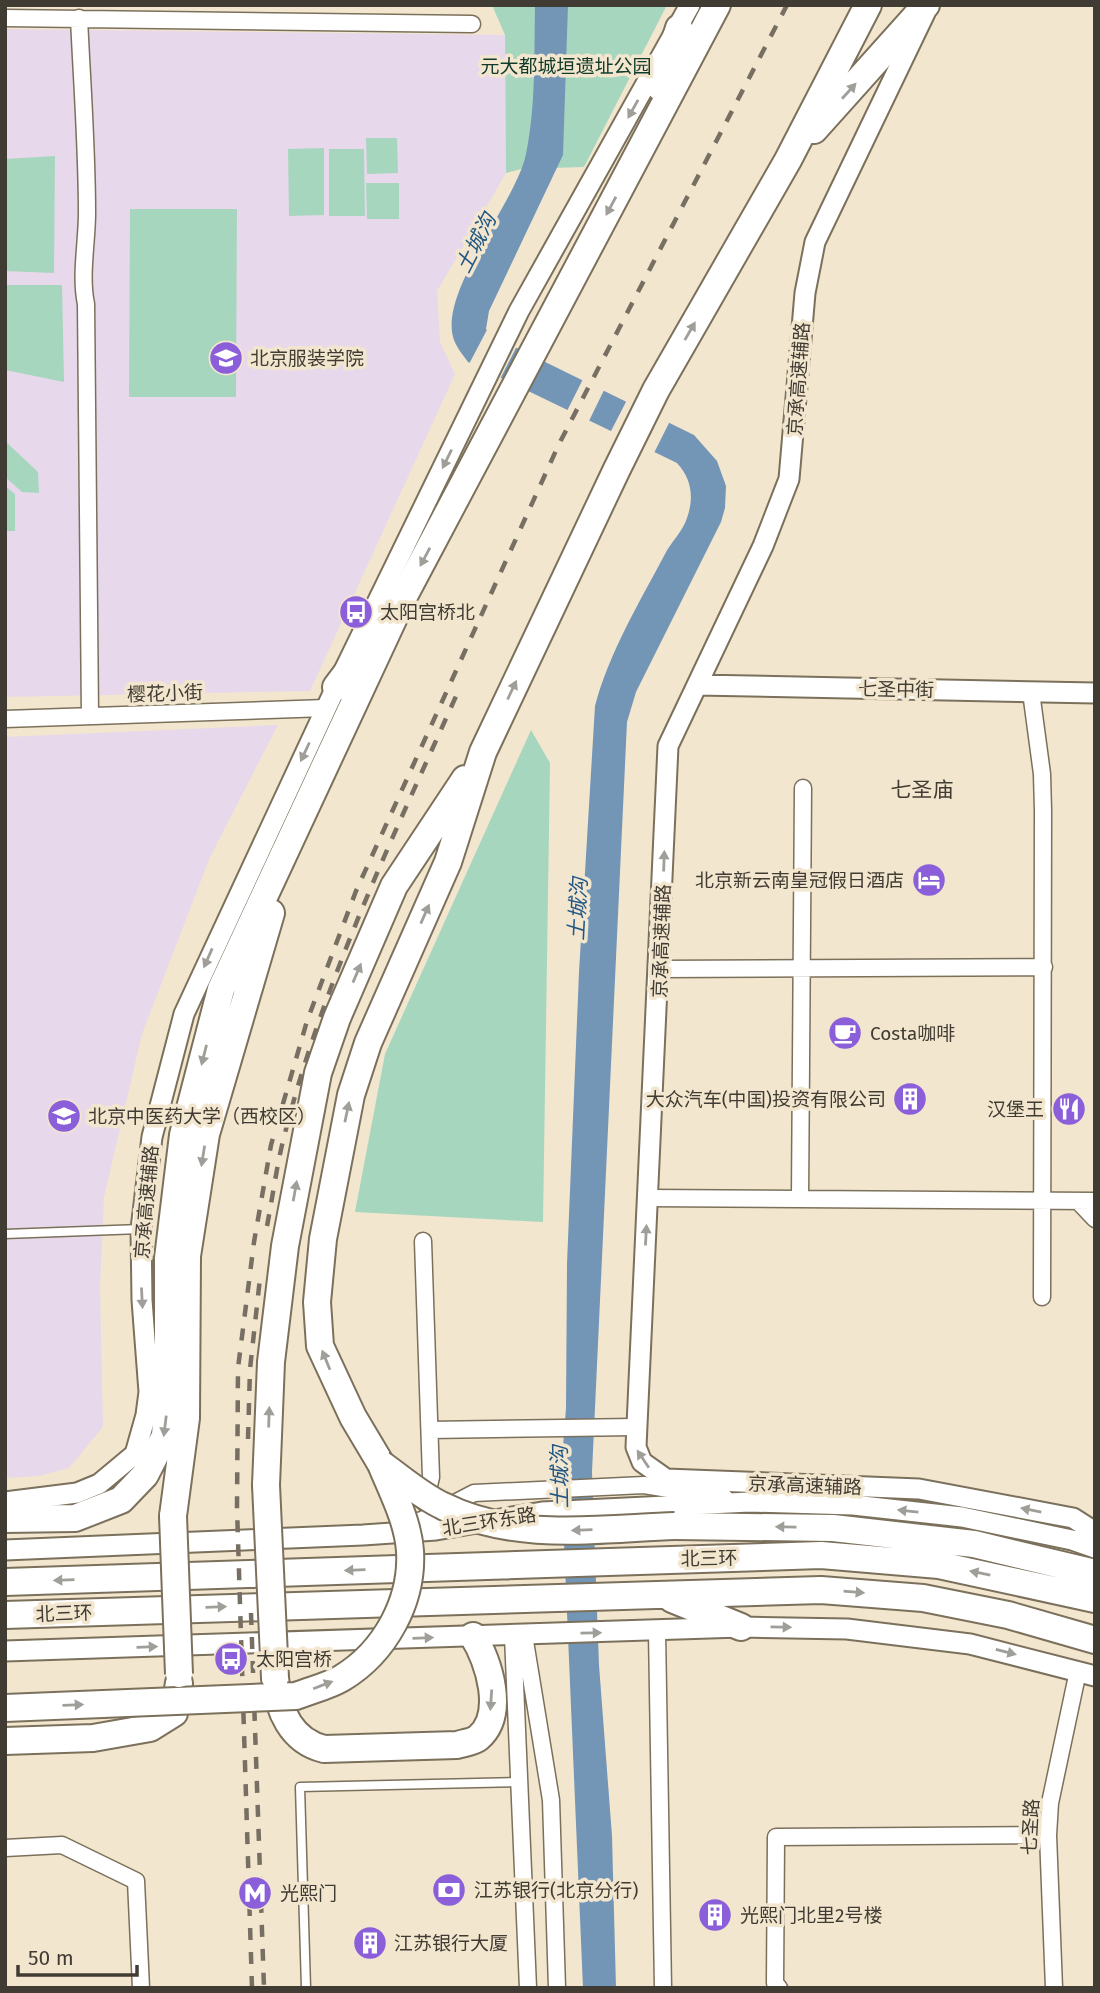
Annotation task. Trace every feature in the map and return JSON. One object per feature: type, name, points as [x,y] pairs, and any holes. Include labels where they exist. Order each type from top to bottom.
[{"type":"highway","points":[[5,1519],[75,1518],[121,1500],[145,1475],[164,1436],[168,1390],[168,1258],[183,1135],[221,989],[404,596],[717,5]]},
{"type":"highway","points":[[5,1708],[296,1696],[341,1679],[371,1655],[391,1627],[406,1594],[410,1550],[400,1510],[381,1464],[353,1417],[320,1346],[317,1302],[323,1239],[351,1095],[388,999],[448,862],[483,752],[616,471],[656,390],[788,160],[868,5]]},
{"type":"highway","points":[[788,160],[928,5]]},
{"type":"highway","points":[[642,145],[684,17]]},
{"type":"highway","points":[[331,697],[404,596]]},
{"type":"highway","points":[[473,1636],[485,1654],[493,1694],[489,1722],[477,1738],[457,1745],[324,1749],[309,1745],[285,1718],[277,1700],[266,1485],[271,1362],[285,1245],[318,1073],[337,1018],[394,886],[483,752]]},
{"type":"highway","points":[[5,1741],[93,1738],[149,1728],[174,1713],[179,1674],[173,1516],[186,1418],[187,1256],[206,1134],[304,808]]},
{"type":"highway","points":[[381,1464],[440,1506],[476,1520],[537,1532],[675,1526],[833,1528],[974,1544],[1095,1573]]},
{"type":"highway","name":"北三环","points":[[5,1582],[821,1555],[939,1565],[1095,1599]]},
{"type":"highway","name":"北三环","points":[[5,1615],[321,1603],[522,1600],[821,1590],[923,1598],[1008,1615],[1095,1640]]},
{"type":"highway","points":[[663,1596],[741,1627]]},
{"type":"street","name":"京承高速辅路","points":[[928,5],[815,242],[805,293],[789,479],[763,545],[668,746],[660,969],[636,1447],[642,1462],[666,1479],[919,1489],[1073,1518],[1095,1532]]},
{"type":"street","name":"京承高速辅路","points":[[5,1502],[77,1493],[99,1484],[135,1454],[146,1415],[149,1392],[142,1300],[141,1229],[152,1137],[184,1014],[331,697],[519,311],[684,17]]},
{"type":"street","points":[[5,18],[472,24]]},
{"type":"street","points":[[79,18],[87,212],[86,278],[83,289],[86,304],[90,716]]},
{"type":"street","name":"七圣中街","points":[[697,685],[1095,693]]},
{"type":"street","points":[[1031,692],[1042,774],[1042,1297]]},
{"type":"street","name":"樱花小街","points":[[5,719],[90,716],[331,697]]},
{"type":"street","points":[[800,1199],[803,788]]},
{"type":"street","points":[[660,969],[1044,967]]},
{"type":"street","points":[[648,1198],[1095,1200]]},
{"type":"street","points":[[1078,1201],[1095,1219]]},
{"type":"street","points":[[416,1521],[423,1511],[431,1477],[423,1241]]},
{"type":"street","points":[[430,1430],[635,1427]]},
{"type":"street","points":[[363,1535],[416,1521],[474,1493],[644,1485],[750,1503]]},
{"type":"street","name":"北三环东路","points":[[5,1550],[363,1535],[436,1530],[542,1512],[750,1503],[853,1505],[962,1517],[1072,1540],[1095,1548]]},
{"type":"street","points":[[5,1651],[741,1627],[847,1629],[970,1644],[1086,1673]]},
{"type":"street","points":[[648,1632],[663,1988]]},
{"type":"street","points":[[526,1635],[519,1782],[528,1988]]},
{"type":"street","points":[[526,1635],[551,1800],[557,1988]]},
{"type":"street","name":"七圣路","points":[[1054,1988],[1048,1835],[1050,1803],[1086,1673]]},
{"type":"street","points":[[779,1988],[775,1983],[776,1837],[1048,1835]]},
{"type":"street","points":[[5,1848],[62,1846],[136,1881],[141,1988]]},
{"type":"lane","points":[[5,1234],[141,1229]]},
{"type":"lane","points":[[306,1988],[300,1787],[519,1782]]},
{"type":"shaded area","name":"北京服装学院","points":[[5,29],[505,35],[506,173],[437,291],[440,342],[455,374],[310,691],[5,697]]},
{"type":"shaded area","name":"北京中医药大学（西校区）","points":[[278,725],[210,857],[142,1034],[104,1197],[100,1287],[103,1427],[69,1468],[39,1476],[5,1478],[5,737]]},
{"type":"green space","name":"元大都城垣遗址公园","points":[[492,5],[667,5],[584,167],[521,169],[506,173],[505,35]]},
{"type":"green space","points":[[366,138],[397,138],[398,173],[367,174]]},
{"type":"green space","points":[[324,148],[324,215],[289,216],[288,149]]},
{"type":"green space","points":[[329,149],[364,149],[365,216],[329,216]]},
{"type":"green space","points":[[55,156],[54,273],[5,271],[5,159]]},
{"type":"green space","points":[[366,183],[399,183],[399,219],[367,219]]},
{"type":"green space","points":[[130,209],[237,209],[236,397],[129,397]]},
{"type":"green space","points":[[5,285],[62,285],[64,382],[5,370]]},
{"type":"green space","points":[[5,441],[38,472],[39,493],[22,492],[5,477]]},
{"type":"green space","points":[[5,486],[15,494],[15,531],[5,531]]},
{"type":"green space","points":[[531,730],[550,763],[543,1222],[355,1212],[385,1054]]},
{"type":"water","points":[[535,5],[568,5],[563,155],[489,311],[486,329],[492,336],[694,435],[717,461],[726,486],[721,522],[636,692],[627,722],[592,1472],[599,1665],[612,1836],[616,1988],[583,1988],[561,1472],[566,1408],[567,1264],[579,972],[595,706],[608,667],[626,628],[685,523],[691,496],[689,482],[677,463],[468,362],[454,340],[452,321],[457,298],[467,273],[508,197],[526,154],[533,99]]},
{"type":"pier","points":[[490,324],[494,333],[518,344],[499,381],[468,366]]},
{"type":"pier","points":[[585,375],[606,386],[588,423],[566,413]]},
{"type":"pier","points":[[628,398],[671,419],[653,455],[610,433]]},
{"type":"railway","points":[[252,1988],[237,1508],[238,1368],[254,1242],[271,1145],[307,1021],[356,891],[559,444],[787,5]]},
{"type":"railway","points":[[267,1226],[285,1133],[319,1020],[385,855],[457,694]]},
{"type":"railway","points":[[248,1439],[250,1369],[260,1278]]},
{"type":"railway","points":[[251,1613],[264,1988]]},
{"type":"place","name":"北京服装学院","points":[[226,358]]},
{"type":"place","name":"太阳宫桥北","points":[[356,612]]},
{"type":"place","name":"北京新云南皇冠假日酒店","points":[[929,880]]},
{"type":"place","name":"Costa咖啡","points":[[845,1033]]},
{"type":"place","name":"大众汽车(中国)投资有限公司","points":[[910,1099]]},
{"type":"place","name":"汉堡王","points":[[1069,1109]]},
{"type":"place","name":"北京中医药大学（西校区）","points":[[64,1116]]},
{"type":"place","name":"太阳宫桥","points":[[231,1659]]},
{"type":"place","name":"江苏银行(北京分行)","points":[[449,1890]]},
{"type":"place","name":"光熙门","points":[[255,1893]]},
{"type":"place","name":"光熙门北里2号楼","points":[[715,1915]]},
{"type":"place","name":"江苏银行大厦","points":[[370,1943]]},
{"type":"district","name":"七圣庙","points":[[922,790]]},
{"type":"water label","name":"土城沟","points":[[476,243]]},
{"type":"water label","name":"土城沟","points":[[578,909]]},
{"type":"water label","name":"土城沟","points":[[560,1477]]}]
